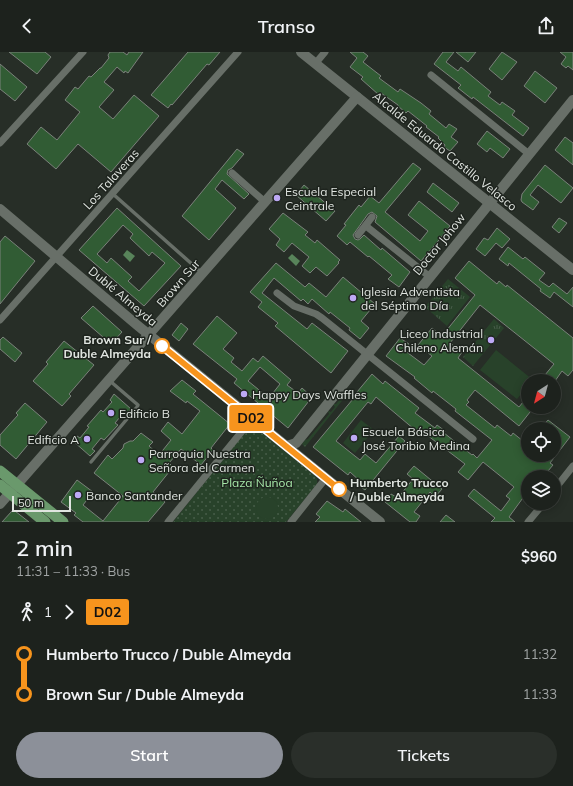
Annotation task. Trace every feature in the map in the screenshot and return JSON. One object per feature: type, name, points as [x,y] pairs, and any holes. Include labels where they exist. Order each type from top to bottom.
[{"type":"main road","points":[[0,471],[13,489],[46,522]]},
{"type":"main road","points":[[0,485],[13,489],[64,522]]},
{"type":"street","points":[[0,143],[83,52]]},
{"type":"street","name":"Los Talaveras","points":[[0,320],[238,52]]},
{"type":"street","name":"Alcalde Eduardo Castillo Velasco","points":[[301,52],[573,270]]},
{"type":"street","points":[[315,64],[325,52]]},
{"type":"street","points":[[431,75],[529,154]]},
{"type":"street","name":"Brown Sur","points":[[0,504],[357,97]]},
{"type":"street","name":"Doctor Johow","points":[[293,447],[573,100]]},
{"type":"street","points":[[232,174],[265,202]]},
{"type":"street","name":"Dublé Almeyda","points":[[0,209],[149,335],[252,419],[293,447],[326,478],[380,522]]},
{"type":"street","points":[[358,235],[372,217]]},
{"type":"street","points":[[366,226],[430,277]]},
{"type":"street","points":[[278,293],[294,306],[318,315],[473,439]]},
{"type":"street","points":[[168,522],[252,419]]},
{"type":"street","points":[[561,481],[573,466]]},
{"type":"street","points":[[291,522],[326,478]]},
{"type":"street","points":[[528,522],[538,510]]},
{"type":"lane","points":[[113,194],[203,274]]},
{"type":"lane","points":[[91,462],[138,405],[109,380]]},
{"type":"green space","points":[[448,279],[470,297],[447,326],[425,307]]},
{"type":"green space","points":[[494,319],[504,328],[473,366],[463,357]]},
{"type":"green space","points":[[496,350],[526,374],[521,374],[521,394],[517,399],[480,370]]},
{"type":"green space","points":[[346,389],[349,392],[305,447],[302,444],[329,414],[328,411],[331,412],[335,407],[333,404],[336,404],[343,396],[343,392]]},
{"type":"green space","points":[[361,420],[374,430],[355,453],[343,443]]},
{"type":"green space","name":"Plaza Ñuñoa","points":[[254,427],[317,479],[317,484],[286,522],[173,522],[247,430]]},
{"type":"green space","points":[[267,497],[271,498],[277,504],[277,512],[271,518],[267,519],[263,518],[257,512],[256,508],[257,504],[263,498]]},
{"type":"shaded area","points":[[127,250],[135,256],[130,262],[123,255]]},
{"type":"shaded area","points":[[292,254],[300,261],[296,266],[288,258]]},
{"type":"building","points":[[9,52],[45,52],[51,57],[37,74]]},
{"type":"building","points":[[110,52],[123,52],[127,55],[129,52],[143,52],[128,73],[125,71],[124,73],[117,67],[104,82],[114,90],[99,107],[113,119],[134,95],[159,116],[111,172],[78,144],[56,169],[27,144],[41,127],[57,140],[80,112],[65,100],[75,87],[78,89],[89,76],[91,77],[101,68],[109,58],[108,55]]},
{"type":"building","points":[[188,52],[220,52],[209,65],[207,64],[168,108],[151,95]]},
{"type":"building","points":[[350,52],[363,52],[368,56],[363,62],[381,76],[379,78],[398,92],[400,89],[421,103],[431,111],[429,114],[446,128],[449,124],[457,129],[451,137],[458,142],[450,151],[444,147],[445,145],[438,138],[439,137],[426,127],[427,126],[408,111],[406,113],[398,105],[381,93],[379,95],[361,79],[363,77],[350,67],[357,58]]},
{"type":"building","points":[[443,52],[454,52],[446,62],[458,71],[461,67],[491,92],[488,96],[500,105],[502,102],[515,111],[512,115],[529,128],[523,136],[473,97],[472,99],[458,88],[461,85],[434,64]]},
{"type":"building","points":[[456,52],[476,52],[468,62]]},
{"type":"building","points":[[502,52],[517,62],[502,80],[489,69]]},
{"type":"building","points":[[560,52],[573,52],[573,70],[568,66],[566,68],[561,64],[566,57]]},
{"type":"building","points":[[0,64],[27,87],[15,101],[0,89]]},
{"type":"building","points":[[535,71],[557,88],[545,103],[524,86]]},
{"type":"building","points":[[487,131],[510,149],[503,158],[490,148],[487,152],[477,144]]},
{"type":"building","points":[[565,137],[573,143],[573,165],[555,150]]},
{"type":"building","points":[[237,149],[244,154],[232,168],[228,170],[227,174],[249,194],[244,199],[222,180],[215,189],[236,208],[209,240],[182,216]]},
{"type":"building","points":[[413,163],[421,169],[385,212],[420,241],[428,231],[408,215],[419,201],[450,226],[439,240],[421,261],[375,222],[377,216],[372,212],[368,214],[353,235],[355,239],[358,240],[364,235],[410,272],[399,287],[388,279],[392,275],[369,256],[368,257],[350,242],[347,245],[337,236],[346,225],[344,224],[359,205],[361,207],[370,196],[379,203]]},
{"type":"building","points":[[545,165],[573,188],[561,203],[538,185],[530,195],[539,202],[533,210],[522,202],[522,194]]},
{"type":"building","points":[[433,183],[459,203],[452,212],[427,192]]},
{"type":"building","points":[[304,185],[335,211],[326,221],[296,195]]},
{"type":"building","points":[[117,208],[181,266],[144,306],[79,250]],"holes":[[[123,225],[133,234],[130,238],[149,256],[152,252],[165,263],[139,291],[128,281],[132,277],[111,258],[107,263],[97,254]]]},
{"type":"building","points":[[283,213],[308,232],[305,235],[315,243],[317,240],[340,260],[327,276],[316,267],[310,273],[302,266],[309,257],[292,243],[284,252],[276,245],[280,239],[269,229]]},
{"type":"building","points":[[559,218],[567,223],[559,233],[552,227]]},
{"type":"building","points":[[497,228],[510,239],[502,248],[496,243],[485,256],[476,249],[484,238],[488,240]]},
{"type":"building","points":[[5,236],[35,261],[0,304],[0,242]]},
{"type":"building","points":[[508,247],[523,259],[525,257],[545,273],[539,280],[549,287],[553,283],[567,294],[573,287],[573,307],[554,292],[550,298],[509,263],[508,266],[499,259]]},
{"type":"building","points":[[469,261],[497,284],[499,281],[506,287],[507,285],[573,338],[573,370],[568,376],[562,371],[560,374],[546,374],[554,364],[480,305],[450,343],[462,352],[458,358],[519,407],[521,405],[521,414],[528,414],[519,426],[475,390],[467,400],[469,402],[466,405],[495,428],[497,425],[511,436],[513,433],[521,439],[521,462],[551,462],[550,463],[553,465],[549,470],[521,470],[521,500],[509,517],[515,522],[491,522],[495,518],[468,496],[474,489],[501,511],[510,499],[506,496],[514,487],[483,462],[468,480],[458,472],[465,464],[423,432],[421,435],[376,397],[371,404],[368,402],[336,441],[360,460],[365,454],[376,463],[399,436],[405,441],[365,490],[358,485],[361,482],[350,472],[348,475],[313,447],[372,374],[383,384],[385,381],[419,408],[415,413],[435,428],[437,425],[445,431],[444,433],[477,458],[492,440],[455,411],[456,409],[433,391],[432,393],[414,378],[415,377],[386,356],[400,338],[409,344],[404,350],[424,365],[432,356],[418,345],[432,328],[442,336],[475,295],[455,278]]},
{"type":"building","points":[[276,263],[305,287],[309,283],[326,297],[343,277],[375,304],[361,321],[369,328],[360,339],[349,330],[350,328],[330,312],[329,314],[312,299],[308,304],[303,299],[301,301],[274,278],[262,293],[307,329],[312,323],[348,351],[331,373],[275,326],[278,323],[258,307],[262,302],[250,292]]},
{"type":"building","points":[[93,306],[122,332],[111,344],[81,318]]},
{"type":"building","points":[[217,316],[237,333],[223,349],[234,358],[231,362],[242,371],[253,358],[258,362],[263,356],[291,380],[287,385],[298,393],[302,388],[312,397],[288,428],[234,383],[237,379],[193,344]],"holes":[[[260,367],[280,384],[269,398],[248,381]]]},
{"type":"building","points":[[181,323],[188,329],[179,341],[172,335]]},
{"type":"building","points":[[3,337],[22,353],[15,362],[0,349],[0,340]]},
{"type":"building","points":[[64,341],[94,365],[69,394],[71,396],[62,406],[33,381],[48,364],[46,362]]},
{"type":"building","points":[[182,380],[196,391],[193,394],[230,424],[211,448],[213,450],[201,465],[181,449],[169,463],[173,467],[153,492],[165,502],[148,522],[83,522],[74,515],[76,513],[61,502],[77,480],[93,492],[83,505],[103,521],[123,496],[94,473],[108,455],[112,459],[123,448],[124,444],[133,441],[141,433],[153,442],[149,446],[159,455],[171,440],[161,431],[168,422],[182,434],[200,411],[170,391]]},
{"type":"building","points":[[114,394],[131,409],[127,414],[124,412],[115,423],[118,425],[104,440],[101,438],[92,449],[95,451],[90,456],[73,441],[77,436],[80,438],[89,427],[87,426],[101,410],[103,412],[112,402],[110,400]]},
{"type":"building","points":[[25,403],[47,422],[16,459],[0,445],[0,435],[18,415],[16,413]]},
{"type":"building","points":[[561,430],[570,437],[561,449]]},
{"type":"building","points":[[414,466],[442,489],[435,497],[430,492],[414,512],[420,516],[416,522],[410,522],[385,502],[391,494],[398,498],[413,479],[407,474]]},
{"type":"building","points":[[327,501],[343,512],[345,509],[361,522],[315,522],[320,517],[316,514]]},
{"type":"building","points":[[12,511],[15,511],[29,522],[2,522]]},
{"type":"building","points":[[446,515],[455,522],[440,522]]},
{"type":"bus line","name":"D02","points":[[162,346],[339,489]]},
{"type":"place","name":"Escuela Especial Ceintrale","points":[[277,198]]},
{"type":"place","name":"Iglesia Adventista del Séptimo Día","points":[[353,298]]},
{"type":"place","name":"Liceo Industrial Chileno Alemán","points":[[491,340]]},
{"type":"place","name":"Brown Sur / Duble Almeyda","points":[[162,346]]},
{"type":"place","name":"Happy Days Waffles","points":[[244,394]]},
{"type":"place","name":"Edificio B","points":[[111,413]]},
{"type":"place","name":"Escuela Básica José Toribio Medina","points":[[354,438]]},
{"type":"place","name":"Edificio A","points":[[87,439]]},
{"type":"place","name":"Parroquia Nuestra Señora del Carmen","points":[[141,460]]},
{"type":"place","name":"Humberto Trucco / Duble Almeyda","points":[[339,489]]},
{"type":"place","name":"Banco Santander","points":[[78,495]]}]
